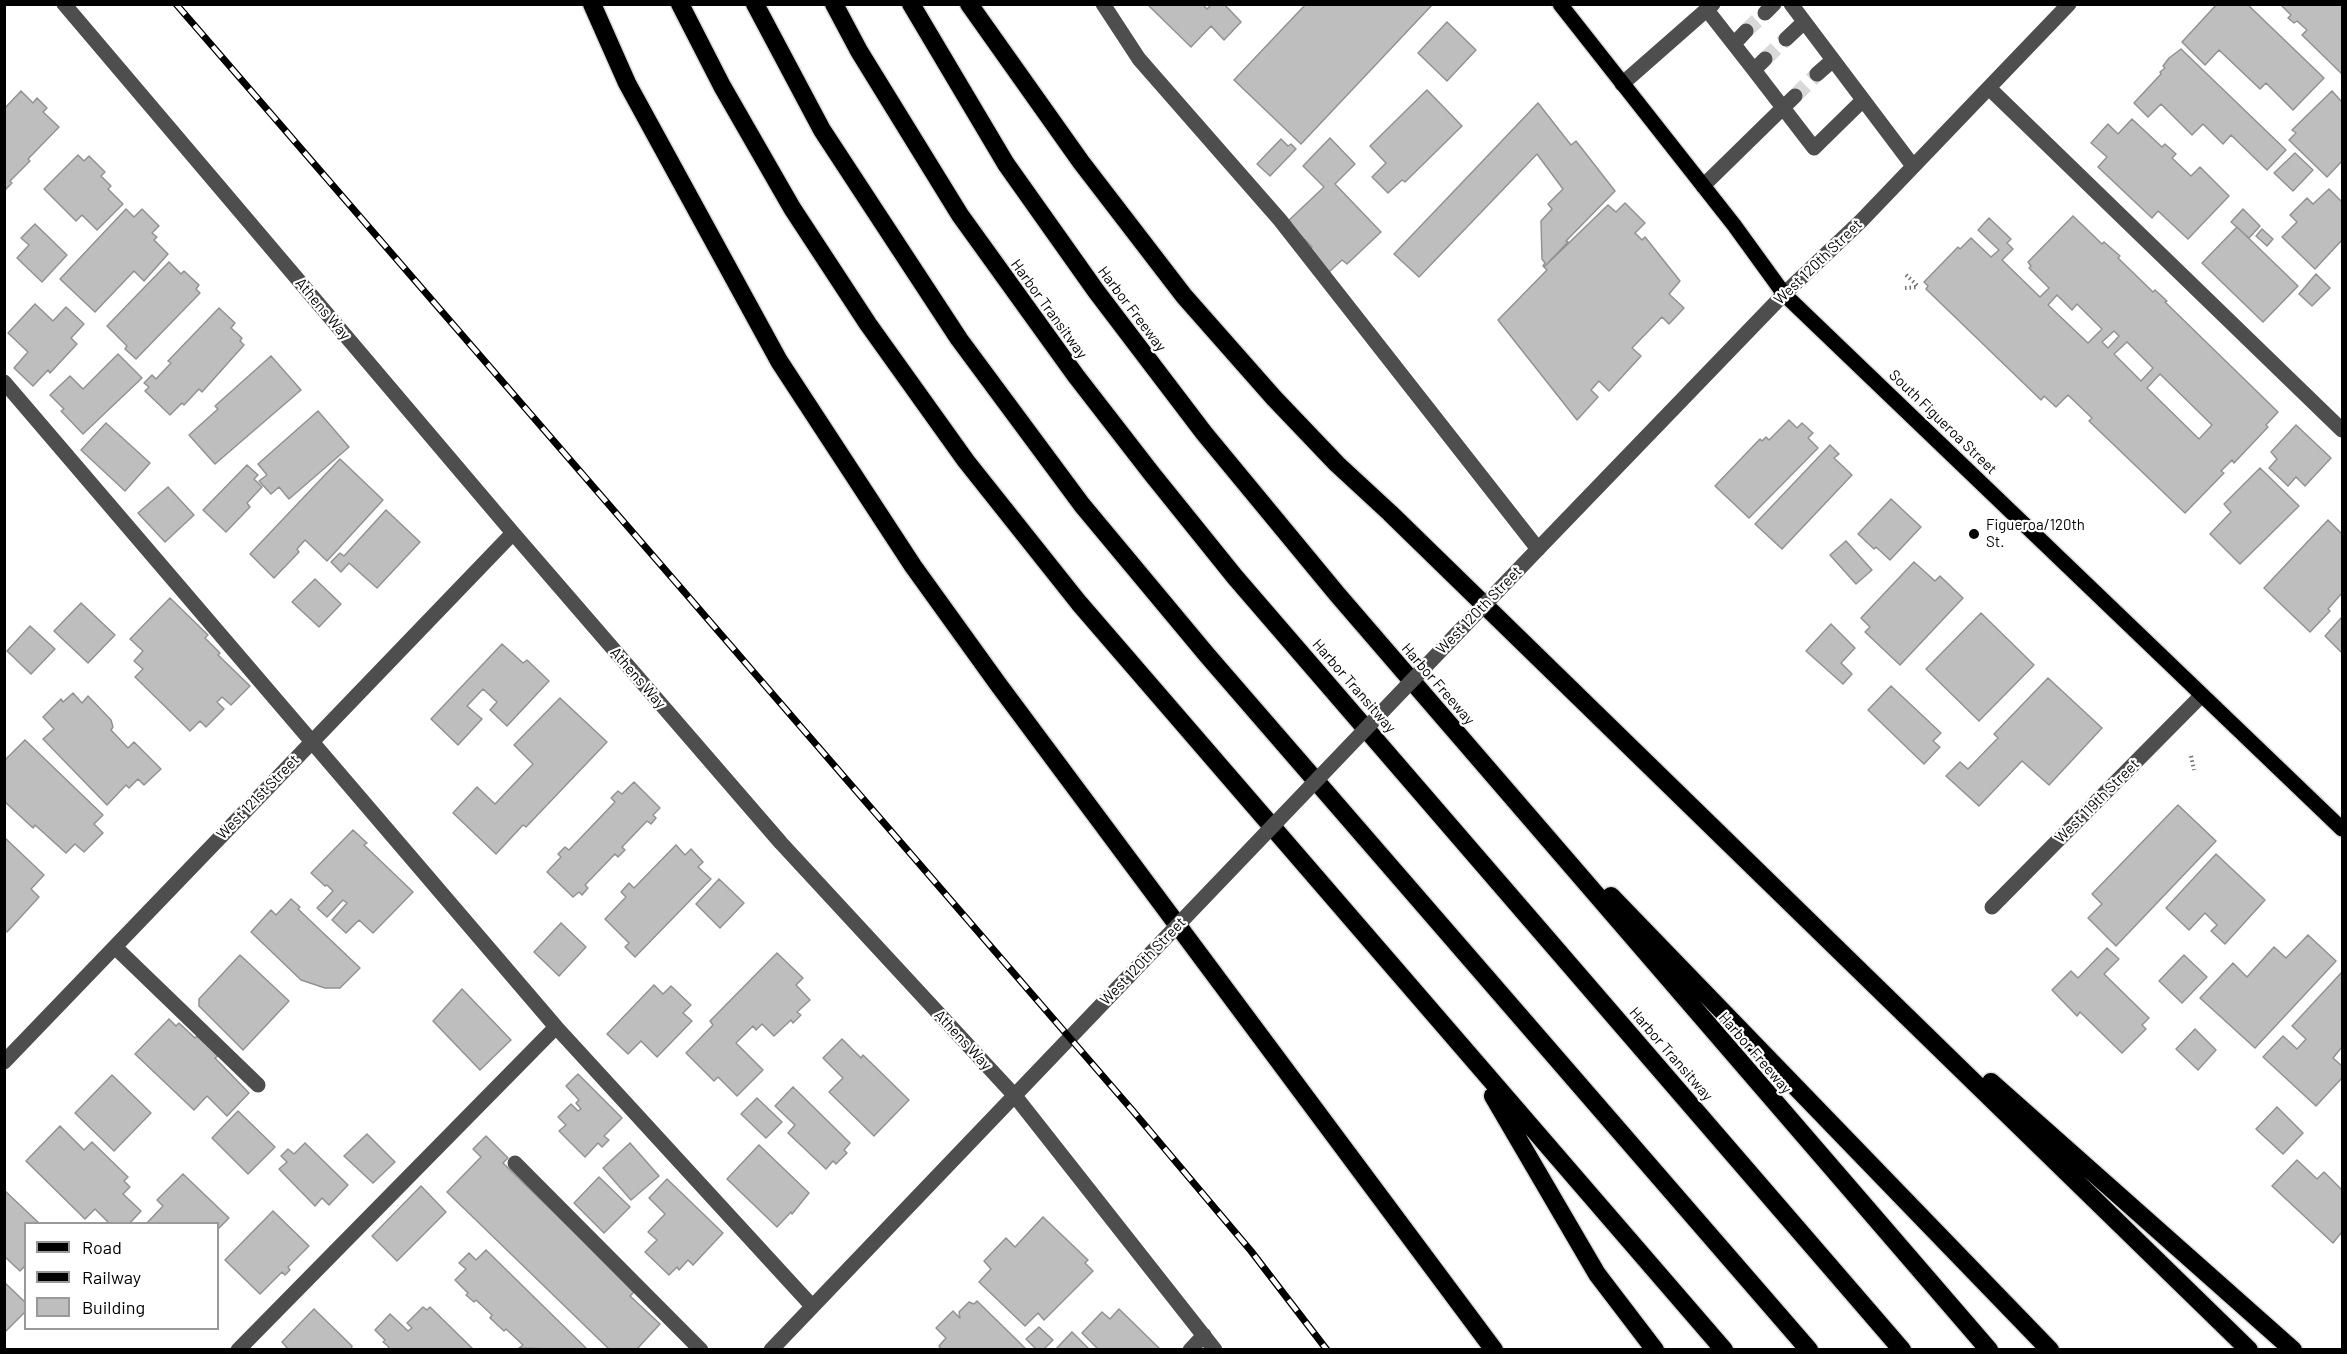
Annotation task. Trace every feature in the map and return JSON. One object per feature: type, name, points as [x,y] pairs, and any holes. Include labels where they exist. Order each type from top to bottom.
[{"type":"highway","points":[[592,4],[627,83],[779,361],[913,566],[998,684],[1494,1350]]},
{"type":"highway","points":[[680,4],[722,86],[792,208],[868,324],[966,461],[1079,603],[1724,1350]]},
{"type":"highway","points":[[754,4],[822,130],[959,339],[1082,505],[1207,655],[1809,1350]]},
{"type":"highway","name":"Harbor Transitway","points":[[834,4],[859,51],[960,215],[1076,376],[1152,474],[1235,577],[1902,1350]]},
{"type":"highway","name":"Harbor Freeway","points":[[911,4],[1006,164],[1096,291],[1204,433],[1337,594],[1989,1350]]},
{"type":"highway","points":[[969,4],[1081,162],[1184,296],[1274,398],[1337,464],[2249,1350]]},
{"type":"highway","points":[[1479,759],[2050,1350]]},
{"type":"highway","points":[[1808,920],[2293,1350]]},
{"type":"highway","points":[[1459,1045],[1495,1100],[1597,1274],[1655,1350]]},
{"type":"main road","name":"South Figueroa Street","points":[[1560,4],[1703,186],[1784,294],[2202,695],[2340,821]]},
{"type":"street","name":"Athens Way","points":[[64,4],[513,533],[781,843],[1015,1096],[1215,1350]]},
{"type":"street","points":[[1103,4],[1139,59],[1280,220],[1538,549]]},
{"type":"street","points":[[1791,4],[1913,166]]},
{"type":"street","name":"West 120th Street","points":[[771,1350],[1538,549],[1784,294],[1861,221],[2068,5]]},
{"type":"street","points":[[1623,84],[1710,8],[1734,44],[1760,64],[1783,109],[1814,147],[1863,100]]},
{"type":"street","points":[[1786,39],[1804,22]]},
{"type":"street","points":[[1734,44],[1746,30]]},
{"type":"street","points":[[1818,74],[1833,60]]},
{"type":"street","points":[[1989,88],[2343,430]]},
{"type":"street","points":[[1703,186],[1796,96]]},
{"type":"street","points":[[4,382],[556,1026],[812,1306]]},
{"type":"street","name":"West 121st Street","points":[[4,1062],[513,533]]},
{"type":"street","name":"West 119th Street","points":[[1992,907],[2202,695]]},
{"type":"street","points":[[116,947],[258,1085]]},
{"type":"street","points":[[238,1350],[556,1026]]},
{"type":"street","points":[[514,1163],[701,1350]]},
{"type":"street","points":[[1190,1350],[1204,1335]]},
{"type":"path","points":[[1905,288],[1918,287],[1906,275]]},
{"type":"path","points":[[2192,756],[2194,770]]},
{"type":"building","points":[[1202,4],[1207,9],[1212,4],[1224,4],[1241,22],[1224,40],[1211,26],[1191,47],[1148,5]]},
{"type":"building","points":[[1306,4],[1432,5],[1301,144],[1234,80]]},
{"type":"building","points":[[2217,4],[2247,4],[2324,78],[2293,110],[2266,83],[2260,89],[2219,50],[2205,65],[2182,42]]},
{"type":"building","points":[[2280,4],[2342,4],[2342,74],[2302,35],[2307,30],[2297,21],[2294,23],[2288,18],[2291,15]]},
{"type":"building","points":[[1447,22],[1476,50],[1447,81],[1418,53]]},
{"type":"building","points":[[2181,49],[2286,150],[2267,170],[2231,135],[2223,144],[2203,124],[2192,135],[2161,104],[2148,117],[2134,103],[2161,74],[2169,58]]},
{"type":"building","points":[[1427,90],[1462,126],[1405,182],[1402,180],[1388,193],[1372,177],[1386,163],[1370,146]]},
{"type":"building","points":[[21,91],[33,103],[37,98],[47,108],[43,112],[59,127],[28,159],[30,161],[10,181],[12,183],[4,191],[4,109]]},
{"type":"building","points":[[2332,91],[2342,102],[2342,161],[2327,177],[2289,140],[2296,133],[2292,130]]},
{"type":"building","points":[[1538,103],[1571,145],[1576,141],[1615,191],[1544,267],[1541,221],[1552,209],[1548,204],[1563,189],[1537,154],[1419,277],[1394,254]]},
{"type":"building","points":[[2132,119],[2162,147],[2165,144],[2176,154],[2172,158],[2191,176],[2200,167],[2229,196],[2188,239],[2158,211],[2152,218],[2098,167],[2107,157],[2091,143],[2108,124],[2118,134]]},
{"type":"building","points":[[1330,138],[1355,164],[1335,184],[1381,232],[1347,264],[1342,260],[1329,272],[1308,251],[1312,247],[1287,222],[1324,187],[1303,166]]},
{"type":"building","points":[[1281,139],[1288,146],[1291,144],[1296,149],[1270,176],[1257,164]]},
{"type":"building","points":[[2295,153],[2313,170],[2293,191],[2274,173]]},
{"type":"building","points":[[78,155],[84,161],[89,156],[105,172],[101,176],[111,186],[108,189],[123,204],[97,230],[82,215],[76,221],[44,189]]},
{"type":"building","points":[[2329,189],[2342,202],[2342,240],[2315,269],[2282,237],[2297,222],[2290,215],[2307,198],[2313,204]]},
{"type":"building","points":[[1625,203],[1645,223],[1635,233],[1642,240],[1645,237],[1680,281],[1669,294],[1684,308],[1669,324],[1662,317],[1632,348],[1641,356],[1609,391],[1599,381],[1591,390],[1598,397],[1577,420],[1498,320],[1547,270],[1544,267],[1608,205],[1616,212]]},
{"type":"building","points":[[126,209],[134,217],[142,209],[159,226],[152,233],[157,237],[154,240],[168,254],[144,281],[134,271],[95,312],[60,279]]},
{"type":"building","points":[[2243,209],[2260,226],[2249,238],[2231,222]]},
{"type":"building","points":[[2073,216],[2102,244],[2104,242],[2120,256],[2118,258],[2153,292],[2155,290],[2167,301],[2165,302],[2278,412],[2266,425],[2268,427],[2234,463],[2232,460],[2221,471],[2224,473],[2185,513],[2089,421],[2092,418],[2068,395],[2056,407],[2044,396],[2041,400],[1926,289],[1928,286],[1924,282],[1958,247],[1960,249],[1971,238],[1991,257],[1999,250],[1978,230],[1989,218],[2011,239],[2007,243],[2013,249],[2002,260],[2040,297],[2049,288],[2029,268],[2031,266],[2028,262]],"holes":[[[2057,295],[2072,310],[2077,304],[2102,329],[2088,343],[2048,305]],[[2114,331],[2119,336],[2108,348],[2102,342]],[[2127,342],[2153,368],[2141,381],[2114,354]],[[2160,374],[2212,425],[2199,439],[2147,388]]]},
{"type":"building","points":[[35,224],[67,255],[42,282],[17,258],[29,245],[21,238]]},
{"type":"building","points":[[2237,227],[2298,286],[2263,322],[2202,263]]},
{"type":"building","points":[[2262,229],[2273,239],[2267,246],[2256,236]]},
{"type":"building","points":[[169,262],[181,274],[184,271],[199,285],[196,289],[200,293],[136,359],[125,349],[127,346],[107,326]]},
{"type":"building","points":[[2316,274],[2330,288],[2312,306],[2299,294]]},
{"type":"building","points":[[35,304],[53,321],[66,307],[84,324],[71,338],[77,344],[50,373],[48,370],[33,386],[14,368],[28,352],[8,333]]},
{"type":"building","points":[[219,308],[235,323],[231,328],[242,338],[240,341],[244,345],[202,392],[199,389],[184,405],[182,403],[170,415],[145,391],[149,387],[144,383],[152,375],[156,379],[171,363],[168,361]]},
{"type":"building","points":[[118,354],[142,378],[83,434],[61,411],[64,409],[50,395],[70,376],[83,389]]},
{"type":"building","points":[[271,356],[301,390],[215,464],[189,435],[218,409],[215,406]]},
{"type":"building","points":[[318,411],[349,447],[289,499],[279,487],[271,494],[259,481],[267,475],[258,464]]},
{"type":"building","points":[[1789,420],[1797,428],[1802,423],[1813,433],[1808,438],[1818,448],[1749,518],[1715,486],[1760,439],[1762,441],[1766,437],[1769,440]]},
{"type":"building","points":[[106,423],[150,463],[125,491],[81,450]]},
{"type":"building","points":[[2296,425],[2331,458],[2305,486],[2296,477],[2288,486],[2269,468],[2277,459],[2271,452]]},
{"type":"building","points":[[1830,445],[1839,454],[1834,458],[1852,475],[1782,549],[1755,524]]},
{"type":"building","points":[[340,459],[383,500],[327,561],[305,540],[297,549],[299,552],[274,578],[250,554]]},
{"type":"building","points":[[247,465],[258,475],[254,479],[262,487],[247,503],[250,507],[226,532],[203,510]]},
{"type":"building","points":[[2260,468],[2299,506],[2240,564],[2210,534],[2231,512],[2224,504]]},
{"type":"building","points":[[168,487],[194,515],[165,542],[138,513]]},
{"type":"building","points":[[1891,499],[1921,527],[1890,560],[1858,534]]},
{"type":"building","points":[[386,510],[420,542],[377,588],[349,563],[341,572],[331,562],[340,553],[344,556]]},
{"type":"building","points":[[2328,520],[2342,534],[2342,593],[2328,609],[2330,611],[2310,632],[2264,588]]},
{"type":"building","points":[[1846,541],[1872,570],[1856,584],[1830,555]]},
{"type":"building","points":[[1914,562],[1935,581],[1940,576],[1963,598],[1900,665],[1865,632],[1870,627],[1861,618]]},
{"type":"building","points":[[315,579],[341,604],[319,627],[292,602]]},
{"type":"building","points":[[170,598],[208,635],[205,638],[220,653],[218,655],[250,686],[231,705],[222,697],[217,702],[224,709],[206,727],[200,721],[190,731],[135,677],[143,669],[134,661],[143,651],[130,639]]},
{"type":"building","points":[[81,603],[115,635],[88,663],[54,631]]},
{"type":"building","points":[[1981,613],[2034,665],[1979,721],[1926,669]]},
{"type":"building","points":[[2342,617],[2342,653],[2325,636]]},
{"type":"building","points":[[1831,624],[1855,648],[1841,663],[1852,674],[1843,684],[1806,651]]},
{"type":"building","points":[[30,626],[55,649],[31,674],[7,651]]},
{"type":"building","points":[[502,644],[523,663],[527,660],[549,681],[507,726],[490,710],[497,702],[483,689],[467,706],[482,719],[458,745],[431,719]]},
{"type":"building","points":[[2048,678],[2102,728],[2049,785],[2022,761],[1979,806],[1946,776],[1960,762],[1968,769],[1998,738],[1994,734]]},
{"type":"building","points":[[1891,686],[1941,733],[1933,741],[1940,747],[1924,764],[1868,710]]},
{"type":"building","points":[[73,693],[82,703],[88,696],[111,720],[113,727],[111,730],[128,748],[134,742],[161,769],[144,785],[138,779],[129,788],[126,785],[107,805],[43,739],[54,729],[43,717],[61,699],[63,702]]},
{"type":"building","points":[[560,698],[607,742],[526,827],[523,825],[496,854],[453,813],[477,787],[495,804],[533,764],[514,745]]},
{"type":"building","points":[[25,740],[103,815],[94,824],[103,833],[84,852],[75,844],[66,853],[35,825],[33,828],[4,801],[4,761]]},
{"type":"building","points":[[634,782],[660,808],[653,815],[656,818],[651,824],[647,821],[622,847],[625,850],[618,857],[615,854],[585,885],[588,888],[582,895],[579,892],[573,897],[547,872],[561,857],[558,854],[565,847],[569,850],[615,802],[611,798],[618,791],[622,794]]},
{"type":"building","points":[[2178,805],[2216,841],[2116,946],[2088,918],[2102,904],[2092,894]]},
{"type":"building","points":[[353,830],[367,843],[364,845],[413,892],[373,933],[359,920],[346,933],[332,920],[347,903],[343,900],[327,917],[317,908],[333,891],[311,873]]},
{"type":"building","points":[[4,837],[44,875],[31,889],[39,897],[7,932],[4,930]]},
{"type":"building","points":[[676,845],[685,855],[691,849],[703,862],[698,867],[711,879],[635,957],[625,947],[629,943],[605,919],[626,897],[621,892],[629,883],[634,888]]},
{"type":"building","points":[[2216,854],[2265,900],[2225,944],[2211,931],[2217,925],[2205,913],[2189,930],[2166,908]]},
{"type":"building","points":[[719,879],[744,903],[720,928],[696,904]]},
{"type":"building","points":[[291,899],[300,907],[298,909],[360,968],[340,988],[325,988],[301,980],[251,932],[271,910],[276,915]]},
{"type":"building","points":[[561,923],[586,947],[559,976],[534,952]]},
{"type":"building","points":[[2308,935],[2336,961],[2255,1048],[2200,998],[2233,963],[2247,977],[2274,947],[2286,958]]},
{"type":"building","points":[[2107,948],[2119,959],[2104,974],[2149,1018],[2142,1025],[2146,1029],[2122,1053],[2080,1012],[2077,1016],[2052,990],[2071,971],[2078,978]]},
{"type":"building","points":[[777,953],[803,978],[796,985],[810,1000],[797,1012],[801,1015],[793,1023],[791,1020],[774,1036],[762,1024],[756,1030],[753,1026],[736,1043],[763,1070],[737,1096],[718,1077],[714,1081],[686,1053],[713,1025],[710,1021]]},
{"type":"building","points":[[240,955],[289,1001],[243,1050],[199,1006],[199,999]]},
{"type":"building","points":[[2184,955],[2207,977],[2182,1003],[2159,981]]},
{"type":"building","points":[[2342,972],[2342,1047],[2333,1058],[2342,1066],[2342,1078],[2316,1106],[2263,1057],[2283,1036],[2297,1049],[2306,1039],[2292,1026]]},
{"type":"building","points":[[654,985],[663,994],[671,986],[691,1005],[683,1013],[692,1021],[657,1057],[641,1041],[628,1054],[607,1034]]},
{"type":"building","points":[[462,989],[511,1040],[480,1070],[433,1021]]},
{"type":"building","points":[[169,1019],[176,1026],[179,1023],[195,1038],[197,1036],[218,1056],[215,1058],[249,1093],[227,1116],[207,1096],[194,1110],[135,1054]]},
{"type":"building","points":[[2195,1029],[2216,1050],[2198,1070],[2176,1049]]},
{"type":"building","points":[[842,1039],[861,1058],[863,1055],[909,1100],[874,1136],[829,1092],[843,1078],[823,1058]]},
{"type":"building","points":[[578,1074],[622,1118],[604,1136],[609,1140],[602,1147],[598,1143],[585,1157],[559,1131],[566,1125],[558,1117],[571,1104],[578,1111],[581,1109],[576,1103],[579,1100],[566,1086]]},
{"type":"building","points":[[112,1075],[151,1113],[114,1151],[75,1113]]},
{"type":"building","points":[[793,1087],[850,1143],[844,1150],[847,1153],[836,1164],[833,1161],[826,1169],[788,1133],[795,1125],[775,1106]]},
{"type":"building","points":[[757,1098],[782,1122],[766,1138],[741,1114]]},
{"type":"building","points":[[2277,1107],[2303,1133],[2283,1154],[2256,1129]]},
{"type":"building","points":[[238,1111],[275,1147],[248,1174],[212,1138]]},
{"type":"building","points":[[60,1126],[84,1150],[92,1142],[128,1177],[124,1181],[130,1187],[123,1194],[141,1211],[131,1222],[108,1222],[95,1209],[85,1219],[26,1161]]},
{"type":"building","points":[[367,1134],[395,1162],[373,1183],[344,1156]]},
{"type":"building","points":[[486,1136],[508,1158],[503,1163],[635,1291],[630,1296],[660,1324],[636,1350],[610,1350],[447,1192],[481,1157],[473,1149]]},
{"type":"building","points":[[305,1143],[348,1185],[329,1205],[322,1198],[315,1206],[279,1169],[287,1162],[281,1156],[288,1149],[294,1154]]},
{"type":"building","points":[[630,1143],[659,1176],[631,1200],[603,1168]]},
{"type":"building","points":[[759,1145],[809,1193],[792,1214],[791,1212],[777,1227],[727,1179]]},
{"type":"building","points":[[2297,1160],[2317,1179],[2324,1172],[2342,1190],[2342,1234],[2333,1243],[2272,1186]]},
{"type":"building","points":[[183,1174],[229,1218],[219,1228],[219,1222],[148,1222],[163,1206],[157,1200]]},
{"type":"building","points":[[599,1177],[630,1207],[604,1233],[574,1203]]},
{"type":"building","points":[[667,1179],[723,1233],[693,1265],[688,1260],[679,1270],[677,1267],[669,1275],[645,1252],[657,1240],[648,1232],[665,1214],[649,1198]]},
{"type":"building","points":[[421,1186],[446,1212],[397,1261],[372,1236]]},
{"type":"building","points":[[4,1190],[38,1222],[24,1222],[24,1267],[20,1271],[4,1256]]},
{"type":"building","points":[[273,1211],[309,1246],[288,1267],[290,1270],[285,1275],[282,1272],[260,1294],[225,1260]]},
{"type":"building","points":[[1043,1217],[1088,1260],[1085,1263],[1093,1271],[1044,1320],[1038,1313],[1025,1326],[979,1282],[991,1269],[984,1261],[1006,1238],[1015,1247]]},
{"type":"building","points":[[486,1250],[588,1350],[519,1348],[523,1345],[490,1318],[492,1315],[476,1300],[474,1302],[466,1295],[468,1293],[455,1280],[466,1269],[459,1263],[469,1253],[476,1260]]},
{"type":"building","points":[[4,1282],[24,1301],[24,1313],[4,1333]]},
{"type":"building","points":[[977,1301],[1027,1350],[942,1350],[939,1346],[946,1338],[936,1328],[953,1311],[960,1318],[959,1312],[969,1302],[974,1304]]},
{"type":"building","points":[[423,1307],[427,1310],[430,1307],[474,1350],[387,1350],[389,1347],[383,1342],[385,1340],[375,1330],[390,1314],[408,1331],[412,1328],[407,1323]]},
{"type":"building","points":[[314,1309],[352,1346],[351,1350],[289,1350],[282,1342]]},
{"type":"building","points":[[1119,1309],[1161,1350],[1099,1350],[1082,1333],[1102,1312],[1110,1319]]},
{"type":"building","points":[[1039,1327],[1053,1340],[1043,1350],[1037,1350],[1026,1339]]},
{"type":"building","points":[[1072,1332],[1090,1350],[1055,1350]]},
{"type":"tunnel","points":[[1746,31],[1765,13]]},
{"type":"tunnel","points":[[1765,59],[1786,39]]},
{"type":"tunnel","points":[[1795,96],[1817,74]]},
{"type":"railway","points":[[176,4],[1133,1111],[1251,1251],[1327,1350]]},
{"type":"place","name":"Figueroa/120th St.","points":[[1974,534]]}]
